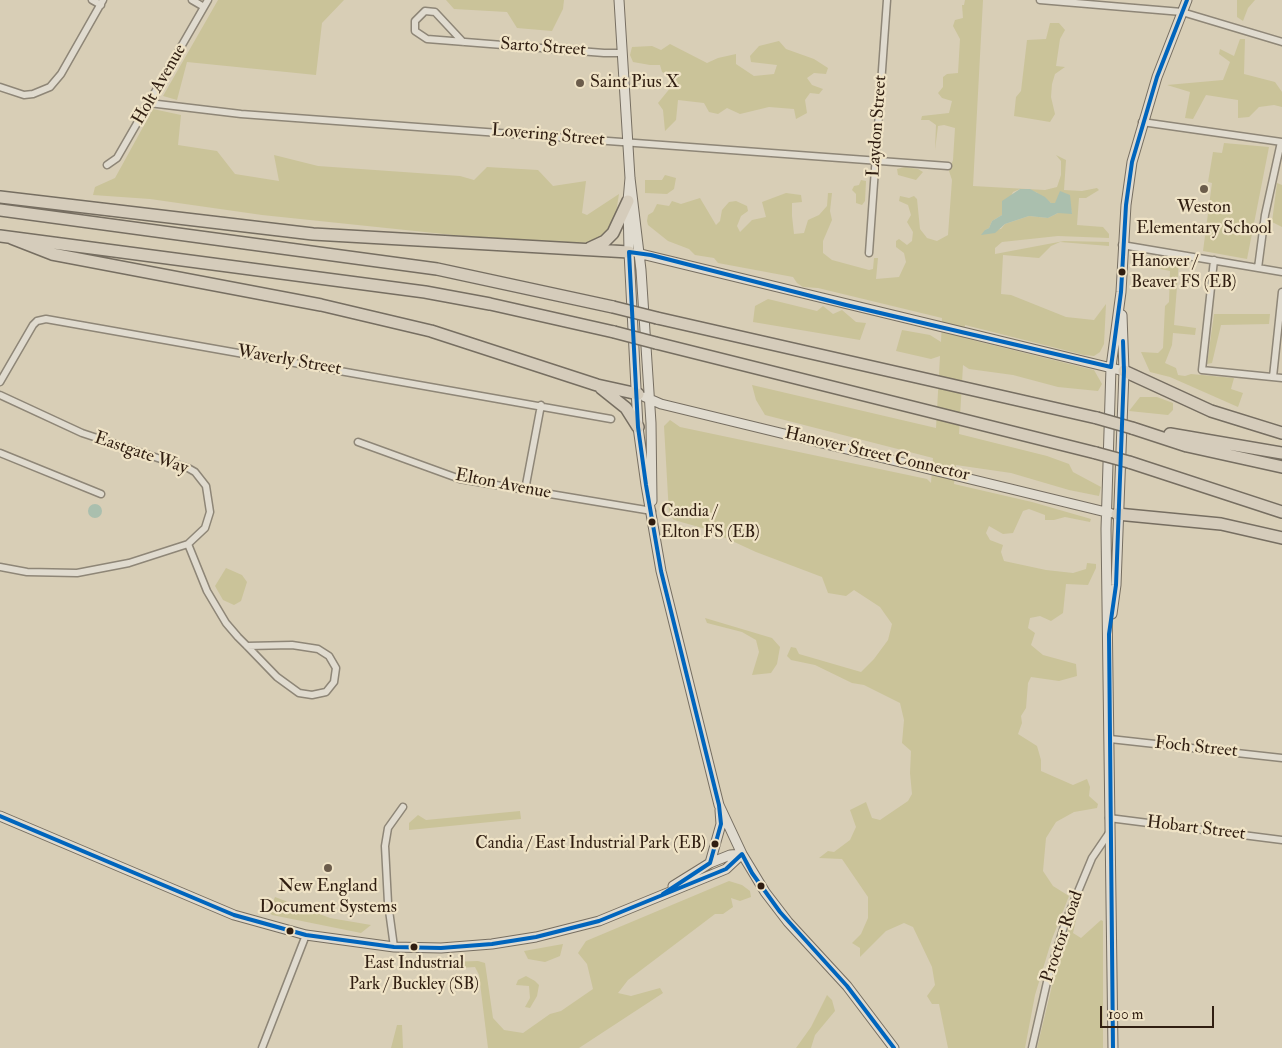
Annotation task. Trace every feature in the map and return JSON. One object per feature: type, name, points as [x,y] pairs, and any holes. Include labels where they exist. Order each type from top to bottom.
[{"type":"highway","points":[[0,198],[331,235],[635,253]]},
{"type":"highway","points":[[587,249],[605,241],[613,233],[628,201]]},
{"type":"highway","points":[[0,210],[437,269],[613,307],[1097,418],[1186,446],[1282,467]]},
{"type":"highway","points":[[6,237],[424,292],[490,304],[614,332],[1096,453],[1130,462],[1282,512]]},
{"type":"highway","points":[[6,237],[52,254],[311,303],[422,329],[597,385],[638,394]]},
{"type":"highway","points":[[1124,371],[1219,414],[1282,433]]},
{"type":"highway","points":[[597,385],[626,408],[638,427]]},
{"type":"highway","points":[[1132,428],[1282,453]]},
{"type":"highway","points":[[1112,513],[1221,524],[1282,538]]},
{"type":"main road","points":[[619,0],[635,253],[638,427],[661,571],[720,805],[752,873],[780,912],[847,986],[894,1048]]},
{"type":"main road","points":[[1112,513],[1124,371],[1121,292],[1122,245],[1128,190],[1142,122],[1163,58],[1187,0]]},
{"type":"main road","points":[[630,178],[628,201],[650,399],[652,512]]},
{"type":"main road","points":[[635,253],[1124,371]]},
{"type":"main road","points":[[1113,1048],[1109,833],[1109,634],[1116,585],[1112,513],[1111,367],[1121,292]]},
{"type":"main road","name":"Hanover Street Connector","points":[[638,394],[650,399],[1112,513]]},
{"type":"main road","points":[[710,863],[721,824],[720,805]]},
{"type":"main road","points":[[0,816],[199,902],[256,922],[306,934],[394,947],[467,946],[527,939],[600,921],[636,908],[663,894],[726,869],[742,854]]},
{"type":"main road","points":[[663,894],[710,863],[730,855],[742,854]]},
{"type":"street","points":[[0,87],[24,95],[33,94],[50,87],[61,74],[102,2],[92,0]]},
{"type":"street","points":[[192,0],[204,7]]},
{"type":"street","name":"Holt Avenue","points":[[107,165],[118,158],[208,0]]},
{"type":"street","name":"Laydon Street","points":[[869,253],[887,0]]},
{"type":"street","points":[[1040,0],[1182,12],[1282,42]]},
{"type":"street","name":"Sarto Street","points":[[463,42],[435,12],[425,11],[417,16],[414,26],[422,38],[463,42],[622,53]]},
{"type":"street","name":"Lovering Street","points":[[149,103],[241,114],[948,166]]},
{"type":"street","points":[[1142,122],[1281,142],[1268,200],[1258,268]]},
{"type":"street","points":[[1122,245],[1282,272]]},
{"type":"street","points":[[1214,260],[1202,370],[1282,378]]},
{"type":"street","points":[[1273,377],[1282,292]]},
{"type":"street","name":"Waverly Street","points":[[0,382],[37,321],[51,319],[611,419]]},
{"type":"street","name":"Eastgate Way","points":[[0,396],[82,433],[180,464],[195,472],[206,486],[210,512],[204,528],[188,544],[129,563],[77,573],[27,572],[0,567]]},
{"type":"street","points":[[525,490],[541,405]]},
{"type":"street","name":"Elton Avenue","points":[[358,442],[460,479],[652,512]]},
{"type":"street","points":[[0,453],[101,494]]},
{"type":"street","points":[[188,544],[216,608],[226,623],[247,646],[277,677],[299,693],[312,695],[326,692],[334,682],[336,668],[329,656],[318,649],[292,645],[247,646]]},
{"type":"street","name":"Foch Street","points":[[1110,739],[1282,758]]},
{"type":"street","points":[[394,947],[385,846],[388,828],[403,807]]},
{"type":"street","name":"Hobart Street","points":[[1109,818],[1282,840]]},
{"type":"street","name":"Proctor Road","points":[[1032,1048],[1047,982],[1065,923],[1092,858],[1109,833]]},
{"type":"street","points":[[262,1048],[306,934]]},
{"type":"shaded area","points":[[218,0],[344,0],[322,23],[316,75],[187,62],[177,100],[163,96]]},
{"type":"shaded area","points":[[446,0],[564,0],[563,9],[552,31],[517,28],[507,12],[454,9]]},
{"type":"shaded area","points":[[965,0],[983,0],[973,186],[1045,190],[1057,187],[1061,175],[1061,161],[1056,155],[1066,160],[1064,190],[1082,191],[1097,188],[1099,190],[1086,198],[1079,198],[1077,225],[1103,227],[1109,234],[1109,238],[1058,236],[1002,242],[995,248],[995,254],[1064,241],[1109,242],[1109,246],[1060,242],[1051,246],[1039,258],[1003,255],[1001,294],[1011,295],[1066,317],[1094,320],[1106,304],[1104,344],[1100,352],[1094,356],[965,325],[964,338],[1094,370],[1102,384],[1098,391],[1058,387],[1013,375],[969,369],[963,365],[959,434],[1047,456],[1069,464],[1073,472],[1101,487],[1099,496],[1069,490],[1011,473],[956,465],[954,484],[1032,502],[1091,519],[1090,522],[1065,517],[1045,520],[1045,515],[1029,509],[1023,511],[1013,533],[1003,534],[989,526],[986,533],[990,540],[1003,545],[1001,552],[1004,561],[1046,570],[1073,573],[1086,569],[1087,563],[1096,564],[1088,585],[1066,584],[1063,613],[1051,621],[1040,616],[1030,618],[1028,628],[1035,633],[1031,645],[1043,655],[1076,664],[1077,676],[1059,681],[1031,677],[1028,683],[1026,708],[1021,716],[1022,723],[1018,734],[1037,746],[1041,760],[1041,771],[1073,785],[1087,779],[1090,787],[1089,796],[1098,804],[1097,808],[1074,812],[1056,822],[1046,838],[1043,871],[1053,886],[1069,896],[1052,939],[1035,995],[1025,1048],[948,1048],[939,1004],[932,1004],[927,996],[935,985],[932,967],[913,927],[904,923],[886,931],[860,957],[860,948],[852,943],[861,934],[868,918],[868,897],[842,859],[819,858],[828,851],[834,852],[850,840],[856,827],[850,810],[866,802],[872,818],[880,820],[908,801],[912,794],[910,773],[911,751],[902,743],[904,720],[900,703],[864,685],[852,683],[815,665],[791,660],[787,656],[791,647],[796,648],[799,654],[861,672],[874,659],[888,640],[892,624],[880,607],[854,590],[846,596],[828,593],[822,577],[756,552],[706,529],[674,520],[669,514],[664,426],[670,420],[680,427],[927,479],[931,483],[933,458],[765,415],[756,400],[752,385],[936,428],[940,356],[931,359],[896,351],[902,330],[930,335],[941,342],[942,318],[818,288],[803,287],[793,277],[718,263],[714,258],[695,255],[689,249],[668,241],[648,225],[647,221],[648,215],[653,212],[657,204],[669,206],[672,201],[681,204],[700,198],[716,225],[720,221],[722,210],[729,202],[736,201],[747,206],[748,211],[741,216],[737,226],[740,232],[752,220],[766,217],[762,202],[786,193],[801,195],[802,202],[792,203],[792,216],[794,234],[804,233],[808,220],[819,215],[827,206],[828,193],[832,193],[830,211],[832,220],[823,241],[823,253],[832,260],[869,270],[873,269],[874,258],[878,258],[876,279],[899,277],[906,262],[904,253],[896,247],[896,241],[899,239],[907,245],[912,241],[913,232],[907,222],[911,215],[908,205],[899,201],[900,196],[909,198],[914,196],[917,199],[920,229],[927,238],[937,241],[948,235],[952,180],[949,171],[953,160],[955,128],[944,125],[938,126],[935,150],[936,125],[929,120],[921,120],[922,116],[949,113],[952,101],[942,98],[938,93],[943,87],[943,77],[947,74],[958,73],[960,39],[953,26],[955,20],[963,18],[962,5],[964,5]],"holes":[[[1020,189],[1036,192],[1051,203],[1056,203],[1064,193],[1067,195],[1072,213],[1058,213],[1048,218],[1029,216],[1005,224],[1001,229],[985,230],[989,228],[992,221],[1002,215],[1013,192]]]},
{"type":"shaded area","points":[[1237,0],[1255,0],[1248,8],[1243,21],[1237,17]]},
{"type":"shaded area","points":[[1050,23],[1059,23],[1065,30],[1060,39],[1056,66],[1065,67],[1055,74],[1052,84],[1051,97],[1055,114],[1050,122],[1014,116],[1016,97],[1021,91],[1027,40],[1046,39]]},
{"type":"shaded area","points":[[1240,39],[1245,39],[1244,74],[1275,82],[1282,92],[1282,107],[1274,105],[1259,107],[1249,117],[1238,118],[1238,100],[1206,95],[1193,119],[1185,118],[1190,92],[1167,85],[1223,80],[1230,62],[1219,54],[1220,49],[1234,56]]},
{"type":"shaded area","points":[[779,41],[786,49],[814,59],[828,68],[826,74],[814,73],[807,78],[812,85],[823,89],[819,94],[810,93],[805,100],[807,113],[796,119],[794,109],[769,107],[740,114],[727,108],[718,114],[709,112],[704,103],[678,100],[676,120],[665,131],[663,110],[658,103],[671,87],[671,76],[662,72],[660,65],[633,62],[630,55],[632,47],[652,46],[661,50],[670,44],[707,63],[718,58],[736,54],[736,64],[754,76],[774,74],[777,65],[751,62],[750,56],[759,46]]},
{"type":"shaded area","points":[[153,109],[181,115],[178,145],[217,151],[235,174],[279,181],[274,155],[318,166],[460,176],[474,180],[487,167],[538,170],[553,186],[586,181],[582,213],[587,215],[619,194],[616,213],[608,231],[594,241],[583,243],[482,238],[262,215],[150,199],[93,195],[95,187],[115,178]]},
{"type":"shaded area","points":[[1224,143],[1269,147],[1247,259],[1203,251],[1212,183],[1208,182],[1213,152],[1222,153]]},
{"type":"shaded area","points":[[905,167],[918,169],[923,172],[916,180],[898,175],[897,169]]},
{"type":"shaded area","points":[[665,175],[676,178],[674,189],[667,194],[645,193],[645,180],[662,180]]},
{"type":"shaded area","points":[[861,180],[866,181],[865,201],[862,205],[856,203],[856,194],[852,190],[854,186],[859,185]]},
{"type":"shaded area","points":[[1277,183],[1282,185],[1282,227],[1272,222]]},
{"type":"shaded area","points":[[1020,189],[1030,189],[1045,197],[1051,203],[1055,203],[1060,191],[1070,195],[1072,214],[1058,213],[1048,218],[1029,216],[1005,224],[995,233],[981,235],[989,228],[992,221],[1002,215],[1002,201]]},
{"type":"shaded area","points":[[1157,257],[1179,261],[1174,325],[1196,328],[1195,335],[1173,333],[1172,345],[1165,363],[1176,368],[1178,375],[1185,376],[1191,374],[1234,378],[1231,389],[1243,393],[1238,407],[1170,377],[1150,372],[1141,352],[1158,353],[1163,348],[1165,306],[1169,302],[1170,271],[1156,268]]},
{"type":"shaded area","points":[[768,299],[817,311],[823,306],[833,314],[842,310],[856,322],[866,323],[860,340],[753,322],[755,306]]},
{"type":"shaded area","points":[[1214,314],[1270,314],[1269,324],[1221,325],[1212,363],[1207,364]]},
{"type":"shaded area","points":[[1140,397],[1157,397],[1173,403],[1173,410],[1168,415],[1129,411]]},
{"type":"shaded area","points":[[92,504],[98,504],[102,511],[98,518],[92,518],[88,514],[88,508]]},
{"type":"shaded area","points":[[226,568],[242,575],[247,582],[241,601],[234,605],[223,600],[215,586]]},
{"type":"shaded area","points":[[705,618],[772,638],[780,647],[777,664],[771,673],[752,675],[759,652],[756,640],[742,632],[707,623]]},
{"type":"shaded area","points":[[520,811],[521,819],[409,830],[409,823],[418,815],[426,820]]},
{"type":"shaded area","points":[[729,881],[742,885],[750,891],[751,897],[740,901],[731,898],[733,907],[723,914],[715,914],[628,980],[618,993],[631,996],[660,988],[663,993],[579,1048],[488,1048],[479,975],[475,967],[445,969],[447,962],[478,961],[485,963],[493,1018],[504,1030],[523,1033],[550,1014],[561,1011],[593,989],[587,964],[578,953],[586,941]]},
{"type":"shaded area","points":[[275,897],[330,918],[371,925],[361,933],[272,915],[269,912]]},
{"type":"shaded area","points":[[1076,906],[1078,910],[1073,933],[1081,938],[1101,920],[1103,921],[1103,1048],[1037,1048],[1058,961]]},
{"type":"shaded area","points":[[563,944],[560,956],[545,962],[528,959],[524,951]]},
{"type":"shaded area","points":[[526,976],[539,985],[537,996],[530,1008],[525,1007],[530,998],[529,986],[516,985],[518,980]]},
{"type":"shaded area","points":[[827,995],[832,1000],[835,1011],[815,1035],[811,1048],[796,1048],[811,1027]]},
{"type":"shaded area","points":[[397,1025],[402,1025],[403,1048],[391,1048]]},
{"type":"transit line","points":[[663,894],[710,863],[721,824],[719,805],[661,571],[646,485],[638,427],[629,252],[651,255],[846,305],[1111,367],[1121,292],[1126,205],[1132,162],[1157,77],[1187,0]]},
{"type":"transit line","points":[[1113,1048],[1109,634],[1116,585],[1124,371],[1123,341]]},
{"type":"transit line","points":[[0,816],[234,915],[306,935],[394,947],[441,948],[492,944],[536,937],[599,921],[726,869],[742,854],[752,873],[780,912],[847,986],[894,1048]]},
{"type":"place","name":"Saint Pius X","points":[[580,83]]},
{"type":"place","name":"Weston Elementary School","points":[[1204,189]]},
{"type":"place","name":"Hanover / Beaver FS (EB)","points":[[1122,272]]},
{"type":"place","name":"Candia / Elton FS (EB)","points":[[652,522]]},
{"type":"place","name":"Candia / East Industrial Park (EB)","points":[[715,844]]},
{"type":"place","name":"New England Document Systems","points":[[328,868]]},
{"type":"place","name":"East Industrial Park / Buckley (SB)","points":[[414,947]]}]
